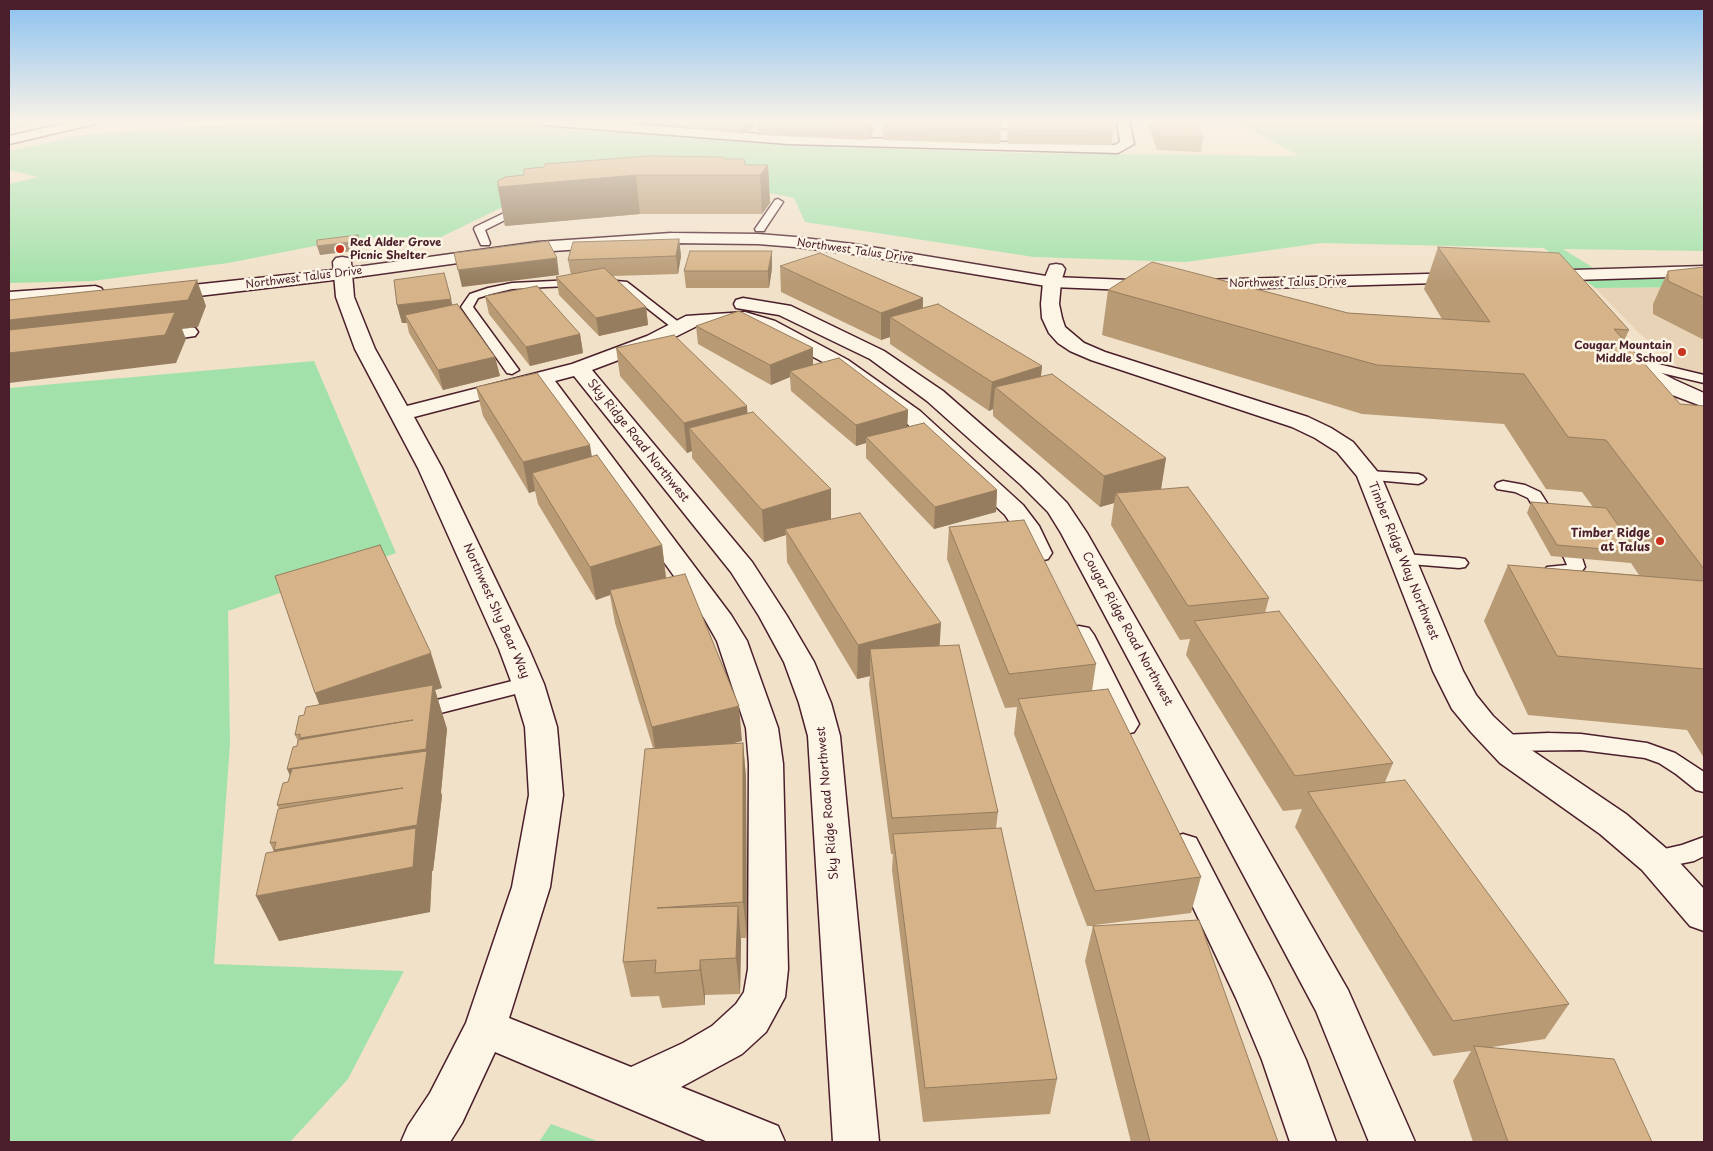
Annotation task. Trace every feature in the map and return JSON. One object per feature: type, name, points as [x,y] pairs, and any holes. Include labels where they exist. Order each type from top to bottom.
[{"type":"street","name":"Northwest Talus Drive","points":[[342,268],[535,236],[657,228],[760,229],[861,238],[1005,262],[1054,275]]},
{"type":"street","name":"Northwest Talus Drive","points":[[150,291],[342,268],[600,241],[707,238],[795,242],[853,249],[971,270],[1054,275],[1105,272],[1171,281],[1482,278]]},
{"type":"street","points":[[1573,294],[1550,276],[1528,266],[1704,256]]},
{"type":"street","name":"Northwest Talus Drive","points":[[1189,272],[1467,262]]},
{"type":"street","name":"Northwest Shy Bear Way","points":[[342,268],[345,297],[365,349],[430,468],[514,649],[542,727],[546,795],[531,887],[485,1028],[446,1108],[424,1142]]},
{"type":"street","points":[[1550,276],[1704,271]]},
{"type":"street","name":"Timber Ridge Way Northwest","points":[[1054,275],[1050,304],[1052,318],[1056,329],[1065,339],[1077,347],[1098,356],[1300,422],[1323,433],[1345,447],[1369,476],[1448,671],[1463,701],[1482,724],[1512,754],[1613,824],[1655,860],[1704,915]]},
{"type":"street","points":[[11,308],[112,295]]},
{"type":"street","name":"Cougar Ridge Road Northwest","points":[[686,324],[697,311],[705,308],[736,304],[768,306],[784,310],[877,355],[936,396],[1030,480],[1058,508],[1074,533],[1333,1003],[1392,1142]]},
{"type":"street","name":"Cougar Ridge Road Northwest","points":[[579,368],[654,340],[686,324],[731,317],[756,320],[768,325],[841,364],[912,416],[1014,510],[1026,526],[1050,575]]},
{"type":"street","points":[[131,339],[188,332]]},
{"type":"street","points":[[1618,340],[1649,374],[1667,385],[1704,400]]},
{"type":"street","name":"Sky Ridge Road Northwest","points":[[402,414],[543,379],[579,368],[742,568],[774,616],[800,662],[815,703],[824,736],[856,1142]]},
{"type":"street","points":[[543,379],[717,614],[732,641],[762,728],[766,764],[768,969],[764,997],[751,1018],[727,1040],[698,1057],[633,1088]]},
{"type":"street","points":[[1067,611],[1133,745]]},
{"type":"street","points":[[1172,825],[1255,994],[1284,1060],[1313,1142]]},
{"type":"street","points":[[485,1028],[762,1142]]},
{"type":"lane","points":[[485,243],[479,229],[534,201]]},
{"type":"lane","points":[[760,229],[778,202]]},
{"type":"lane","points":[[512,370],[467,308],[474,296],[512,286],[595,282],[623,284],[686,324]]},
{"type":"lane","points":[[1638,362],[1704,379]]},
{"type":"lane","points":[[1369,476],[1418,479]]},
{"type":"lane","points":[[1503,486],[1519,488],[1534,495],[1573,558],[1576,567],[1569,571],[1553,571]]},
{"type":"lane","points":[[1403,559],[1459,563]]},
{"type":"lane","points":[[398,717],[528,684]]},
{"type":"lane","points":[[1500,743],[1581,742],[1647,751],[1667,758],[1684,768],[1704,784]]},
{"type":"lane","points":[[1655,860],[1686,854],[1704,846]]},
{"type":"shaded area","name":"Cougar Mountain Middle School","points":[[1704,287],[1704,383],[1683,371],[1638,332],[1595,288]]},
{"type":"green space","points":[[29,175],[1704,175],[1704,251],[1563,249],[1611,279],[1704,279],[1704,287],[1595,288],[1544,248],[1321,243],[1186,262],[1034,257],[805,222],[794,198],[722,183],[517,200],[441,237],[355,238],[228,263],[92,281],[9,283],[9,184],[38,177]]},
{"type":"green space","points":[[314,361],[396,553],[228,611],[230,744],[214,964],[404,971],[348,1079],[290,1142],[9,1142],[9,388]]},
{"type":"green space","points":[[551,1124],[600,1142],[539,1142]]},
{"type":"building","points":[[524,175],[760,175],[636,175],[498,187],[498,181],[505,177]]},
{"type":"building","points":[[358,235],[359,241],[317,246],[317,240]]},
{"type":"building","points":[[679,239],[676,256],[568,260],[573,242]]},
{"type":"building","points":[[548,241],[557,258],[458,270],[454,253]]},
{"type":"building","points":[[1438,247],[1559,253],[1629,330],[1614,329],[1680,404],[1704,406],[1704,569],[1606,440],[1568,437],[1524,374],[1377,365],[1108,290],[1152,262],[1348,313],[1490,322]]},
{"type":"building","points":[[690,251],[772,251],[768,271],[684,271]]},
{"type":"building","points":[[820,253],[923,298],[881,313],[780,266]]},
{"type":"building","points":[[1704,267],[1704,298],[1668,281],[1668,271]]},
{"type":"building","points":[[604,268],[646,307],[596,318],[556,277]]},
{"type":"building","points":[[444,273],[451,299],[397,305],[394,280]]},
{"type":"building","points":[[197,280],[188,300],[9,320],[9,300]]},
{"type":"building","points":[[537,286],[580,334],[526,347],[485,296]]},
{"type":"building","points":[[457,304],[495,357],[438,370],[405,315]]},
{"type":"building","points":[[938,304],[1042,366],[992,382],[890,317]]},
{"type":"building","points":[[739,311],[813,348],[770,365],[696,326]]},
{"type":"building","points":[[175,312],[165,335],[9,353],[9,330]]},
{"type":"building","points":[[674,335],[747,406],[684,423],[616,348]]},
{"type":"building","points":[[839,358],[908,410],[856,425],[790,371]]},
{"type":"building","points":[[537,373],[590,445],[523,462],[476,387]]},
{"type":"building","points":[[1052,374],[1166,458],[1104,476],[995,387]]},
{"type":"building","points":[[753,412],[831,489],[762,510],[689,428]]},
{"type":"building","points":[[924,423],[997,490],[935,507],[866,437]]},
{"type":"building","points":[[597,455],[662,545],[590,567],[532,473]]},
{"type":"building","points":[[1188,487],[1269,598],[1188,606],[1116,493]]},
{"type":"building","points":[[1531,502],[1606,508],[1637,552],[1557,545]]},
{"type":"building","points":[[860,513],[941,623],[858,645],[785,529]]},
{"type":"building","points":[[1024,520],[1096,664],[1009,674],[949,527]]},
{"type":"building","points":[[380,545],[431,653],[315,693],[275,576]]},
{"type":"building","points":[[1508,565],[1704,581],[1704,669],[1557,656]]},
{"type":"building","points":[[685,574],[739,706],[652,727],[610,590]]},
{"type":"building","points":[[1279,611],[1393,763],[1295,776],[1194,621]]},
{"type":"building","points":[[959,645],[998,812],[892,818],[870,649]]},
{"type":"building","points":[[433,685],[426,749],[287,769],[293,747],[297,746],[298,740],[413,720],[300,738],[300,734],[295,735],[299,716],[304,715],[306,707]]},
{"type":"building","points":[[1108,689],[1201,877],[1095,891],[1018,699]]},
{"type":"building","points":[[743,743],[743,902],[657,908],[738,906],[736,958],[700,960],[700,970],[655,973],[656,960],[623,962],[645,749]]},
{"type":"building","points":[[427,751],[417,825],[274,850],[276,842],[270,843],[278,809],[403,788],[277,805],[283,783],[288,782],[292,769]]},
{"type":"building","points":[[1405,780],[1569,1004],[1453,1021],[1308,792]]},
{"type":"building","points":[[416,828],[413,867],[256,896],[266,853]]},
{"type":"building","points":[[1001,828],[1057,1079],[925,1088],[893,834]]},
{"type":"building","points":[[1199,920],[1278,1142],[1150,1142],[1093,926]]},
{"type":"building","points":[[1474,1046],[1614,1059],[1652,1142],[1508,1142]]},
{"type":"place","name":"Red Alder Grove Picnic Shelter","points":[[340,249]]},
{"type":"place","name":"Cougar Mountain Middle School","points":[[1682,352]]},
{"type":"place","name":"Timber Ridge at Talus","points":[[1660,541]]}]
